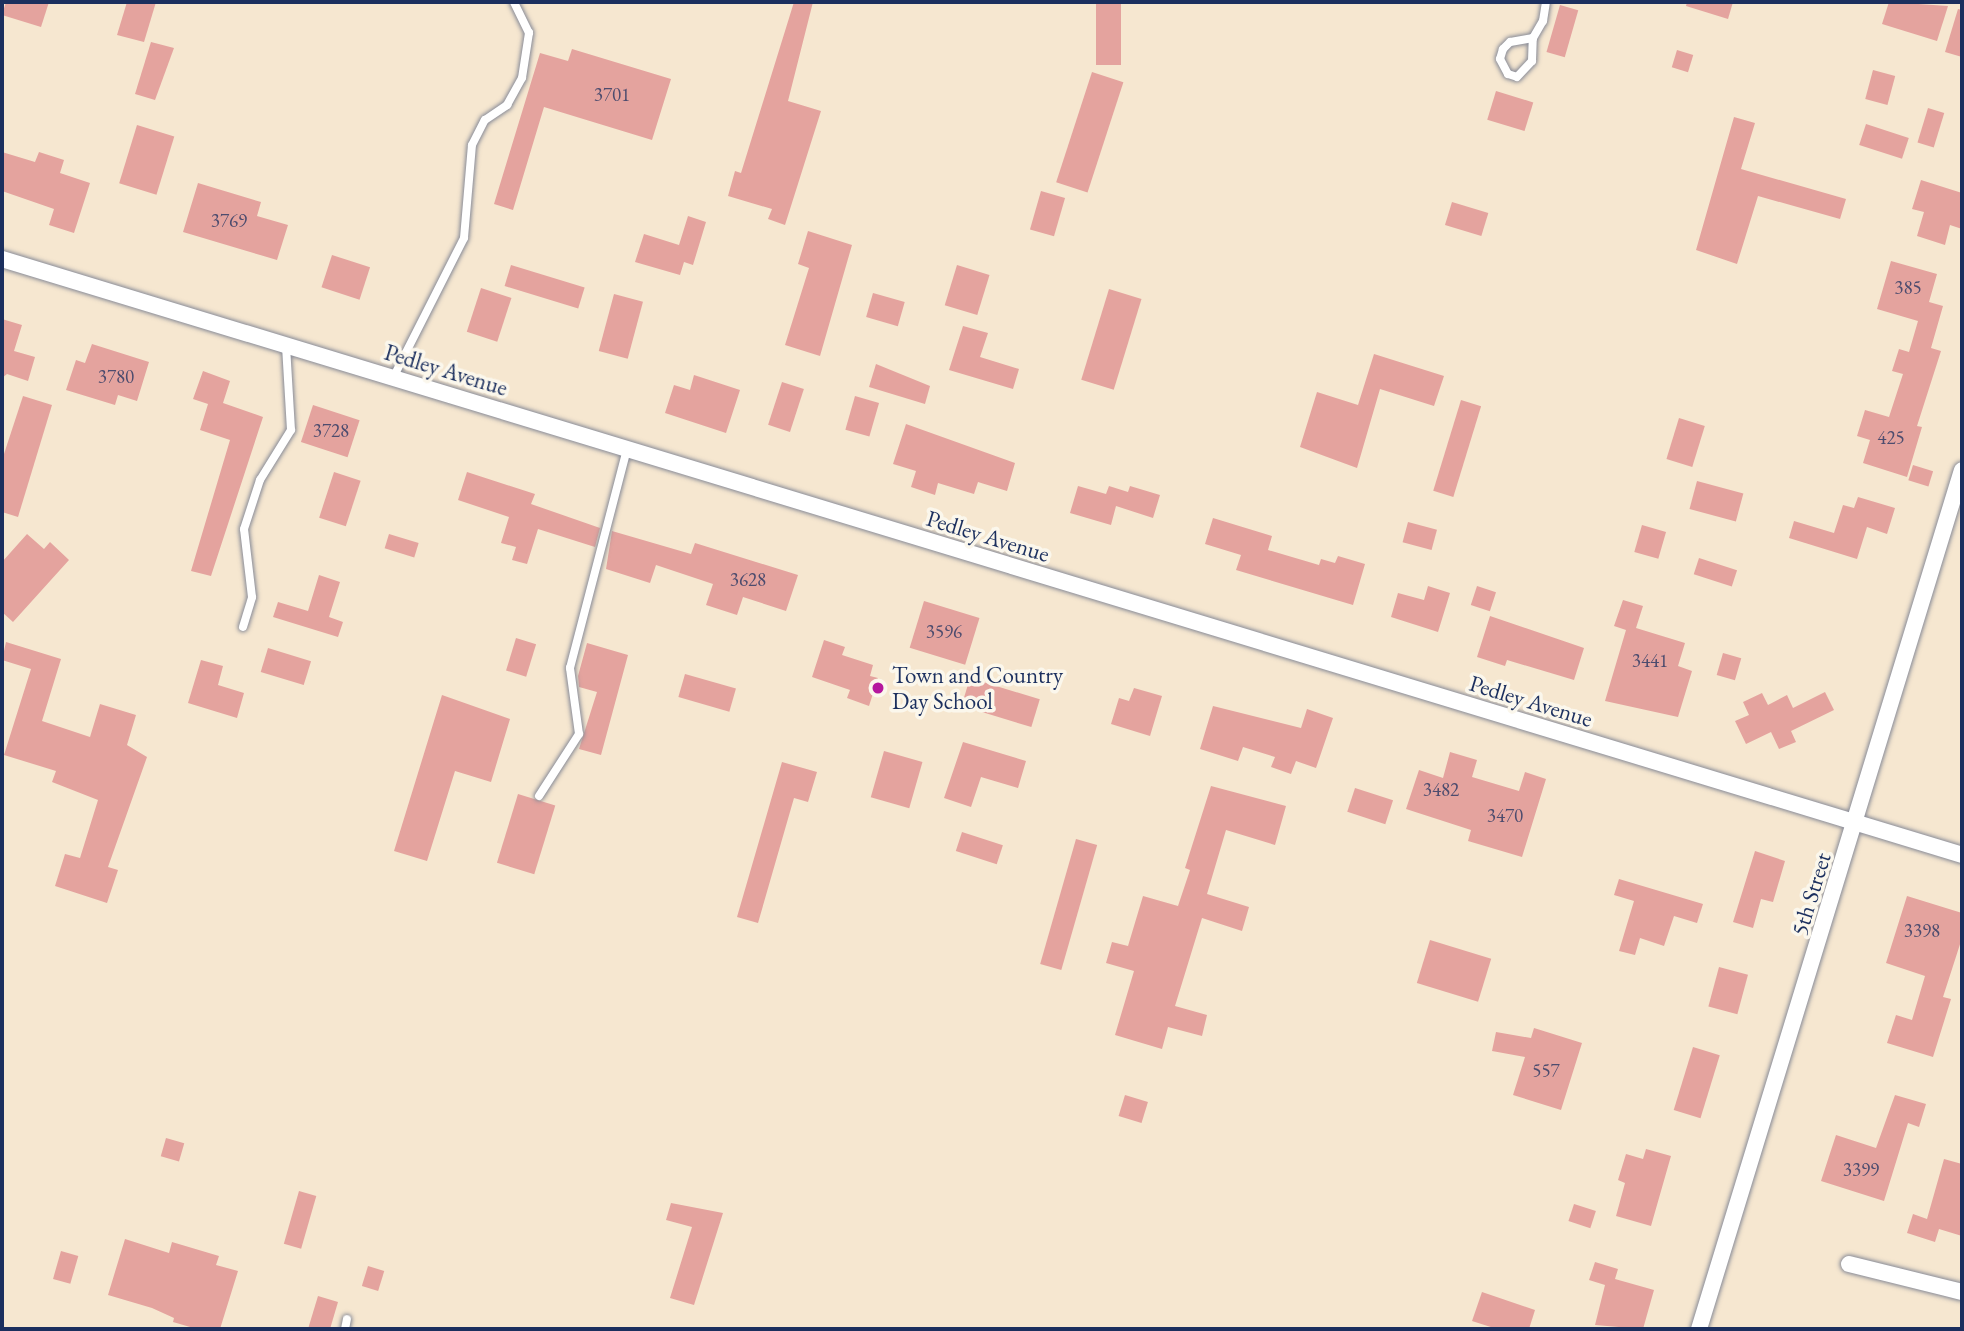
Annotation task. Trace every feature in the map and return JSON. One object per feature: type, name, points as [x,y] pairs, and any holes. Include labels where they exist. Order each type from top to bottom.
[{"type":"street","name":"Pedley Avenue","points":[[2,259],[1962,855]]},
{"type":"street","name":"5th Street","points":[[1699,1329],[1962,470]]},
{"type":"street","points":[[1849,1264],[1962,1292]]},
{"type":"lane","points":[[393,378],[464,238],[472,145],[485,120],[507,105],[522,78],[529,33],[514,2]]},
{"type":"lane","points":[[1533,38],[1510,42],[1503,49],[1500,59],[1508,74],[1517,77],[1526,72],[1532,61],[1533,38],[1543,21],[1546,2]]},
{"type":"lane","points":[[243,627],[252,597],[244,529],[260,480],[290,430],[286,345]]},
{"type":"lane","points":[[539,796],[579,734],[570,667],[627,449]]},
{"type":"lane","points":[[345,1329],[347,1319]]},
{"type":"building","points":[[6,2],[49,2],[41,27],[2,15]]},
{"type":"building","points":[[127,2],[156,2],[144,42],[117,35]]},
{"type":"building","points":[[794,2],[813,2],[788,101],[821,111],[785,225],[768,219],[772,209],[728,196],[735,171],[741,173]]},
{"type":"building","points":[[1096,2],[1121,2],[1121,65],[1096,65]]},
{"type":"building","points":[[1687,2],[1733,2],[1728,19],[1686,6]]},
{"type":"building","points":[[1889,2],[1948,6],[1937,41],[1882,24]]},
{"type":"building","points":[[1560,5],[1578,10],[1565,57],[1546,52]]},
{"type":"building","points":[[1958,9],[1962,10],[1962,57],[1945,52]]},
{"type":"building","points":[[151,42],[174,48],[155,100],[135,94]]},
{"type":"building","points":[[572,49],[671,79],[652,140],[544,107],[513,210],[494,204],[540,53],[568,61]]},
{"type":"building","points":[[1677,50],[1693,55],[1688,72],[1672,67]]},
{"type":"building","points":[[1873,70],[1895,76],[1887,105],[1865,99]]},
{"type":"building","points":[[1092,72],[1123,82],[1088,193],[1056,182]]},
{"type":"building","points":[[1496,91],[1533,102],[1525,131],[1487,120]]},
{"type":"building","points":[[1928,108],[1944,113],[1934,147],[1917,142]]},
{"type":"building","points":[[1734,117],[1755,123],[1741,169],[1846,199],[1840,219],[1758,196],[1737,264],[1696,250]]},
{"type":"building","points":[[1866,124],[1909,138],[1902,159],[1859,145]]},
{"type":"building","points":[[137,125],[174,136],[156,195],[119,183]]},
{"type":"building","points":[[2,152],[35,162],[39,152],[64,160],[60,173],[90,183],[74,233],[49,225],[54,209],[2,191]]},
{"type":"building","points":[[1921,180],[1962,193],[1962,229],[1950,225],[1945,245],[1917,236],[1924,212],[1912,209]]},
{"type":"building","points":[[198,183],[261,202],[257,216],[288,225],[277,260],[183,232]]},
{"type":"building","points":[[1041,191],[1065,198],[1054,236],[1030,229]]},
{"type":"building","points":[[1452,202],[1488,213],[1481,236],[1445,225]]},
{"type":"building","points":[[688,216],[706,222],[693,265],[684,262],[680,275],[635,262],[644,234],[679,245]]},
{"type":"building","points":[[808,231],[852,245],[820,356],[785,345],[809,268],[798,264]]},
{"type":"building","points":[[332,255],[370,267],[360,300],[321,287]]},
{"type":"building","points":[[1891,261],[1937,274],[1929,302],[1943,306],[1931,348],[1941,351],[1917,426],[1922,427],[1907,477],[1863,463],[1870,440],[1857,436],[1865,410],[1889,417],[1903,374],[1892,371],[1899,349],[1909,352],[1918,321],[1877,309]]},
{"type":"building","points":[[511,265],[585,288],[578,309],[505,286]]},
{"type":"building","points":[[957,265],[990,275],[977,315],[945,305]]},
{"type":"building","points":[[481,288],[511,298],[497,342],[467,332]]},
{"type":"building","points":[[1109,289],[1142,299],[1114,390],[1081,380]]},
{"type":"building","points":[[873,293],[905,302],[898,326],[866,317]]},
{"type":"building","points":[[614,294],[643,302],[628,359],[599,351]]},
{"type":"building","points":[[2,319],[22,325],[14,351],[35,357],[28,381],[7,374],[2,378]]},
{"type":"building","points":[[963,326],[988,333],[980,357],[1019,369],[1013,389],[949,370]]},
{"type":"building","points":[[92,344],[149,362],[137,401],[118,395],[115,405],[66,390],[76,360],[85,363]]},
{"type":"building","points":[[1374,354],[1444,376],[1434,406],[1380,389],[1357,468],[1300,447],[1317,392],[1358,405]]},
{"type":"building","points":[[876,364],[930,386],[925,404],[869,387]]},
{"type":"building","points":[[203,371],[230,381],[223,403],[263,417],[211,576],[191,571],[230,440],[200,430],[208,404],[193,399]]},
{"type":"building","points":[[694,375],[740,390],[726,433],[665,413],[674,385],[690,390]]},
{"type":"building","points":[[782,382],[804,389],[790,432],[768,425]]},
{"type":"building","points":[[23,396],[52,405],[18,517],[2,512],[2,460]]},
{"type":"building","points":[[855,396],[879,403],[869,437],[845,430]]},
{"type":"building","points":[[1461,400],[1481,406],[1453,497],[1433,491]]},
{"type":"building","points":[[313,405],[360,420],[348,457],[301,442]]},
{"type":"building","points":[[1679,418],[1705,426],[1692,467],[1666,459]]},
{"type":"building","points":[[906,424],[1015,463],[1007,491],[978,482],[974,494],[938,483],[935,495],[911,487],[916,471],[893,464]]},
{"type":"building","points":[[1913,465],[1933,471],[1928,486],[1908,480]]},
{"type":"building","points":[[334,472],[361,481],[346,526],[319,518]]},
{"type":"building","points":[[467,472],[535,494],[531,504],[600,528],[595,547],[538,529],[527,564],[512,560],[516,547],[501,543],[509,517],[458,500]]},
{"type":"building","points":[[1697,481],[1743,493],[1736,521],[1689,509]]},
{"type":"building","points":[[1078,486],[1106,494],[1109,486],[1128,492],[1130,486],[1160,495],[1153,518],[1116,506],[1111,525],[1070,513]]},
{"type":"building","points":[[1858,497],[1895,508],[1887,534],[1867,527],[1857,559],[1789,538],[1794,521],[1834,533],[1843,505],[1854,508]]},
{"type":"building","points":[[1213,518],[1272,536],[1268,550],[1319,565],[1321,559],[1335,563],[1338,556],[1365,564],[1353,605],[1236,570],[1241,555],[1205,544]]},
{"type":"building","points":[[1408,522],[1437,530],[1432,550],[1403,542]]},
{"type":"building","points":[[1642,525],[1666,532],[1658,559],[1634,552]]},
{"type":"building","points":[[612,531],[691,554],[695,543],[798,575],[786,611],[743,597],[737,615],[706,605],[713,584],[656,565],[650,583],[606,569]]},
{"type":"building","points":[[27,534],[44,549],[50,542],[69,560],[13,622],[2,612],[2,562]]},
{"type":"building","points":[[389,534],[419,543],[414,557],[385,548]]},
{"type":"building","points":[[1699,558],[1737,570],[1732,587],[1694,574]]},
{"type":"building","points":[[319,575],[340,582],[329,617],[343,622],[338,637],[273,617],[278,602],[308,611]]},
{"type":"building","points":[[1428,586],[1450,593],[1438,632],[1391,617],[1398,593],[1424,600]]},
{"type":"building","points":[[1477,586],[1496,592],[1490,611],[1471,605]]},
{"type":"building","points":[[1623,600],[1643,606],[1636,628],[1685,643],[1678,666],[1692,671],[1678,717],[1605,701],[1626,630],[1614,626]]},
{"type":"building","points":[[924,601],[979,618],[965,665],[910,648]]},
{"type":"building","points":[[1490,616],[1584,648],[1574,680],[1507,660],[1505,666],[1477,657]]},
{"type":"building","points":[[516,638],[536,644],[526,677],[506,671]]},
{"type":"building","points":[[824,640],[845,647],[842,655],[873,665],[870,676],[878,678],[869,706],[847,698],[850,690],[812,677]]},
{"type":"building","points":[[6,642],[61,659],[42,721],[90,737],[100,704],[136,715],[127,745],[147,757],[108,867],[118,870],[107,903],[55,886],[65,854],[80,858],[98,800],[52,782],[56,771],[4,755],[31,669],[2,660]]},
{"type":"building","points":[[587,643],[628,655],[601,755],[579,749],[597,692],[579,687],[578,676]]},
{"type":"building","points":[[268,648],[311,661],[304,685],[261,672]]},
{"type":"building","points":[[1723,653],[1741,658],[1735,680],[1717,675]]},
{"type":"building","points":[[201,660],[223,666],[218,685],[244,693],[237,718],[188,703]]},
{"type":"building","points":[[685,674],[736,689],[729,712],[678,697]]},
{"type":"building","points":[[970,678],[1040,699],[1031,727],[962,706]]},
{"type":"building","points":[[1134,688],[1162,696],[1150,736],[1111,724],[1119,698],[1129,701]]},
{"type":"building","points":[[1825,692],[1834,710],[1791,731],[1796,742],[1779,749],[1771,732],[1746,744],[1735,721],[1749,715],[1743,702],[1762,693],[1768,705],[1787,695],[1793,708]]},
{"type":"building","points":[[442,695],[510,719],[491,782],[455,771],[427,861],[394,851]]},
{"type":"building","points":[[1213,706],[1301,728],[1307,709],[1333,718],[1316,768],[1296,761],[1291,774],[1271,767],[1275,757],[1243,747],[1238,761],[1200,749]]},
{"type":"building","points":[[963,742],[1026,761],[1018,788],[981,777],[971,807],[944,798]]},
{"type":"building","points":[[884,751],[922,762],[909,808],[871,797]]},
{"type":"building","points":[[1450,752],[1477,760],[1472,777],[1519,791],[1525,772],[1546,779],[1522,857],[1468,841],[1471,830],[1406,809],[1419,770],[1443,778]]},
{"type":"building","points":[[782,762],[817,772],[808,802],[794,798],[758,923],[737,917]]},
{"type":"building","points":[[1211,786],[1286,806],[1275,845],[1226,830],[1207,894],[1249,907],[1242,931],[1202,918],[1175,1006],[1207,1015],[1202,1036],[1168,1027],[1162,1049],[1115,1035],[1134,971],[1106,963],[1112,942],[1128,946],[1143,896],[1178,906],[1190,870],[1185,868]]},
{"type":"building","points":[[1355,788],[1393,800],[1385,824],[1347,812]]},
{"type":"building","points":[[518,794],[555,805],[534,874],[497,863]]},
{"type":"building","points":[[962,832],[1003,845],[997,864],[956,851]]},
{"type":"building","points":[[1076,839],[1097,845],[1061,970],[1040,964]]},
{"type":"building","points":[[1755,851],[1785,861],[1773,902],[1761,899],[1753,928],[1733,922]]},
{"type":"building","points":[[1619,879],[1703,904],[1697,923],[1674,916],[1664,946],[1640,938],[1635,955],[1619,951],[1634,901],[1614,895]]},
{"type":"building","points":[[1907,896],[1962,913],[1962,938],[1943,997],[1951,999],[1933,1057],[1887,1043],[1896,1015],[1912,1020],[1925,976],[1886,963]]},
{"type":"building","points":[[1430,940],[1491,959],[1478,1002],[1417,983]]},
{"type":"building","points":[[1719,967],[1748,975],[1737,1014],[1708,1007]]},
{"type":"building","points":[[1534,1028],[1582,1043],[1561,1110],[1513,1095],[1525,1057],[1492,1051],[1496,1032],[1531,1038]]},
{"type":"building","points":[[1693,1047],[1720,1055],[1700,1118],[1674,1110]]},
{"type":"building","points":[[1125,1095],[1148,1102],[1142,1123],[1119,1116]]},
{"type":"building","points":[[1895,1095],[1926,1104],[1919,1127],[1908,1123],[1884,1201],[1821,1181],[1836,1135],[1876,1148]]},
{"type":"building","points":[[166,1138],[184,1143],[179,1162],[161,1156]]},
{"type":"building","points":[[1646,1149],[1671,1156],[1651,1226],[1616,1216],[1625,1183],[1618,1180],[1626,1154],[1643,1159]]},
{"type":"building","points":[[1944,1159],[1962,1164],[1962,1236],[1939,1229],[1935,1242],[1907,1233],[1913,1214],[1927,1219]]},
{"type":"building","points":[[299,1191],[316,1196],[301,1249],[284,1244]]},
{"type":"building","points":[[671,1203],[723,1213],[694,1305],[670,1298],[692,1227],[666,1220]]},
{"type":"building","points":[[1574,1204],[1596,1211],[1590,1228],[1568,1221]]},
{"type":"building","points":[[125,1239],[169,1253],[172,1242],[219,1256],[216,1265],[238,1271],[220,1329],[197,1329],[173,1322],[174,1318],[152,1308],[108,1295]]},
{"type":"building","points":[[61,1251],[78,1256],[70,1284],[53,1279]]},
{"type":"building","points":[[1595,1262],[1618,1269],[1615,1279],[1654,1290],[1643,1329],[1595,1325],[1605,1285],[1589,1280]]},
{"type":"building","points":[[368,1266],[384,1271],[378,1291],[362,1286]]},
{"type":"building","points":[[1482,1292],[1535,1310],[1529,1329],[1497,1329],[1472,1321]]},
{"type":"building","points":[[318,1296],[338,1302],[330,1329],[308,1329]]},
{"type":"place","name":"Town and Country Day School","points":[[878,688]]}]
